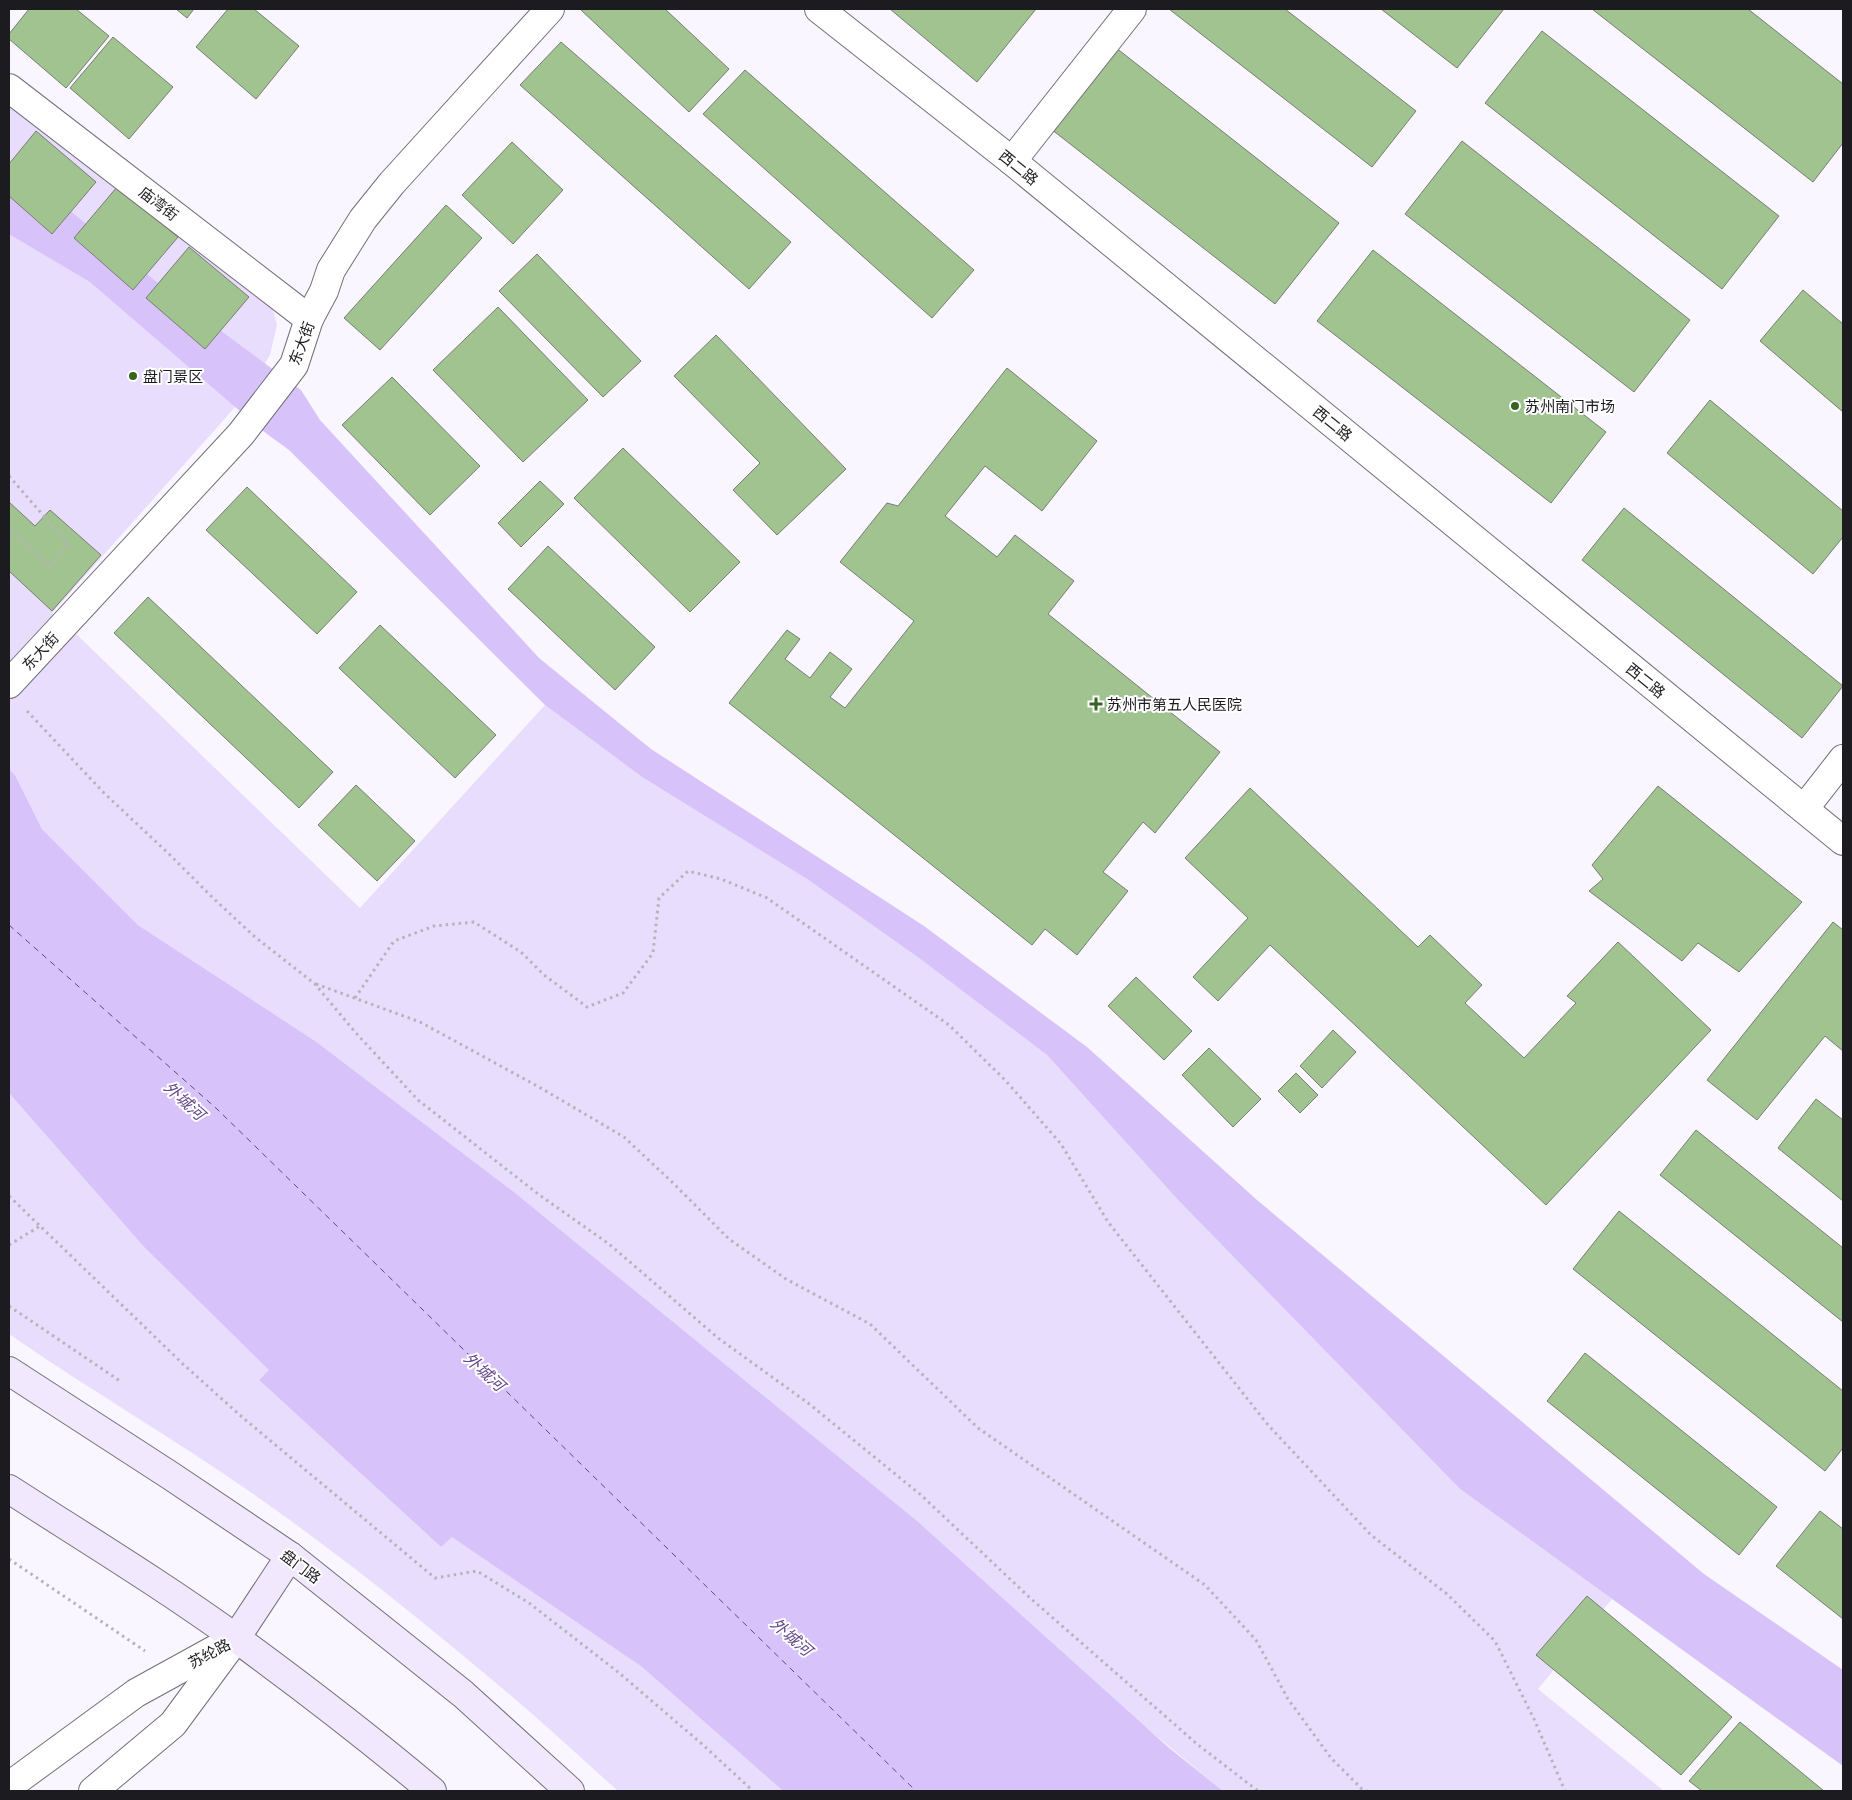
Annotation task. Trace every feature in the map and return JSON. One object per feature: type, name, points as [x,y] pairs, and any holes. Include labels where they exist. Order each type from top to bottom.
[{"type":"main road","name":"盘门路","points":[[9,1371],[290,1556],[463,1694],[570,1791]]},
{"type":"main road","points":[[9,1488],[236,1638],[347,1722],[432,1791]]},
{"type":"main road","points":[[236,1638],[290,1556]]},
{"type":"street","name":"东大街","points":[[15,695],[241,434],[294,365],[309,319],[324,291],[331,270],[378,200],[550,9]]},
{"type":"street","name":"西二路","points":[[820,9],[1012,160],[1843,841]]},
{"type":"street","points":[[1012,160],[1132,9]]},
{"type":"street","name":"庙湾街","points":[[9,88],[309,319]]},
{"type":"street","points":[[1804,809],[1843,759]]},
{"type":"street","name":"苏纶路","points":[[9,1786],[136,1693],[236,1638]]},
{"type":"street","name":"苏纶路","points":[[93,1791],[173,1724],[236,1638]]},
{"type":"path","points":[[9,476],[68,544],[50,567],[9,529]]},
{"type":"path","points":[[15,695],[104,793],[255,937],[315,984],[354,1032],[418,1100],[538,1194],[609,1244],[718,1338],[808,1403],[922,1495],[1029,1597],[1197,1744],[1258,1791]]},
{"type":"path","points":[[355,998],[394,941],[434,926],[474,922],[521,952],[544,975],[587,1007],[622,993],[653,953],[659,898],[688,871],[721,879],[766,898],[950,1024],[1006,1081],[1061,1144],[1108,1222],[1268,1426],[1371,1535],[1447,1594],[1495,1641],[1534,1720],[1564,1791]]},
{"type":"path","points":[[315,984],[420,1022],[539,1087],[624,1138],[672,1182],[729,1239],[786,1279],[870,1324],[978,1428],[1205,1585],[1256,1640],[1288,1699],[1331,1758],[1362,1789],[1367,1791]]},
{"type":"path","points":[[9,1196],[242,1418],[435,1578],[477,1571],[529,1603],[618,1672],[702,1744],[752,1791]]},
{"type":"path","points":[[9,1245],[40,1226]]},
{"type":"path","points":[[9,1306],[120,1381]]},
{"type":"path","points":[[9,1559],[92,1615]]},
{"type":"shaded area","points":[[9,87],[271,302],[277,325],[270,355],[244,397],[52,613],[360,908],[545,705],[642,777],[807,879],[919,958],[1047,1055],[1179,1201],[1460,1489],[1612,1599],[1538,1689],[1664,1791],[1223,1791],[315,1041],[138,925],[42,829],[15,775],[9,769]]},
{"type":"shaded area","points":[[9,1093],[144,1247],[270,1370],[259,1380],[441,1547],[451,1536],[642,1667],[783,1791],[618,1791],[482,1671],[344,1560],[218,1470],[9,1334]]},
{"type":"water","points":[[9,166],[52,196],[175,297],[301,390],[320,420],[539,658],[651,749],[924,926],[1087,1047],[1257,1200],[1704,1574],[1843,1670],[1843,1766],[1460,1489],[1179,1201],[1047,1055],[919,958],[807,879],[642,777],[545,705],[289,450],[263,431],[90,282],[9,234]]},
{"type":"water","name":"外城河","points":[[9,769],[15,775],[42,829],[138,925],[315,1041],[515,1193],[917,1521],[1168,1747],[1223,1791],[783,1791],[642,1667],[452,1537],[441,1547],[259,1380],[269,1370],[144,1247],[9,1093]]},
{"type":"building","points":[[29,9],[76,9],[109,36],[66,88],[9,39],[9,34]]},
{"type":"building","points":[[176,9],[194,9],[187,18]]},
{"type":"building","points":[[228,9],[254,9],[299,46],[256,99],[196,47]]},
{"type":"building","points":[[580,9],[665,9],[729,69],[689,112]]},
{"type":"building","points":[[890,9],[1036,9],[977,82]]},
{"type":"building","points":[[1169,9],[1285,9],[1416,111],[1372,167]]},
{"type":"building","points":[[1381,9],[1504,9],[1457,68]]},
{"type":"building","points":[[1592,9],[1748,9],[1843,84],[1843,143],[1813,182]]},
{"type":"building","points":[[1542,31],[1779,216],[1722,289],[1485,103]]},
{"type":"building","points":[[113,37],[173,87],[129,139],[70,88]]},
{"type":"building","points":[[561,42],[791,242],[749,289],[520,85]]},
{"type":"building","points":[[1115,47],[1339,223],[1275,304],[1051,129]]},
{"type":"building","points":[[745,70],[974,270],[932,318],[703,114]]},
{"type":"building","points":[[36,131],[96,182],[52,234],[9,196],[9,164]]},
{"type":"building","points":[[1462,141],[1690,320],[1634,392],[1405,214]]},
{"type":"building","points":[[512,142],[563,190],[513,244],[462,195]]},
{"type":"building","points":[[117,187],[178,237],[133,290],[74,238]]},
{"type":"building","points":[[446,205],[482,238],[380,350],[344,318]]},
{"type":"building","points":[[189,247],[249,297],[205,349],[146,298]]},
{"type":"building","points":[[1373,250],[1606,432],[1551,503],[1317,321]]},
{"type":"building","points":[[537,254],[641,361],[603,397],[499,291]]},
{"type":"building","points":[[1803,290],[1843,324],[1843,412],[1760,341]]},
{"type":"building","points":[[498,307],[588,400],[523,462],[433,370]]},
{"type":"building","points":[[716,335],[846,469],[777,535],[733,490],[760,463],[674,376]]},
{"type":"building","points":[[1007,368],[1097,441],[1042,511],[985,466],[945,516],[997,557],[1015,535],[1074,581],[1048,614],[1220,752],[1155,833],[1143,822],[1103,872],[1128,891],[1077,955],[1045,929],[1032,945],[729,703],[787,630],[800,639],[785,659],[810,678],[830,652],[852,669],[830,697],[845,708],[914,621],[840,562],[887,503],[898,506]]},
{"type":"building","points":[[392,377],[480,466],[430,515],[342,425]]},
{"type":"building","points":[[1710,400],[1843,511],[1843,537],[1813,574],[1667,453]]},
{"type":"building","points":[[623,448],[740,562],[690,612],[574,498]]},
{"type":"building","points":[[540,481],[564,504],[521,547],[498,523]]},
{"type":"building","points":[[247,487],[357,592],[317,634],[206,530]]},
{"type":"building","points":[[9,502],[35,526],[50,510],[101,555],[52,611],[9,571]]},
{"type":"building","points":[[1624,508],[1843,686],[1802,738],[1582,560]]},
{"type":"building","points":[[548,546],[655,647],[615,690],[508,589]]},
{"type":"building","points":[[148,597],[333,772],[299,808],[114,633]]},
{"type":"building","points":[[380,625],[496,735],[455,778],[339,668]]},
{"type":"building","points":[[356,785],[415,841],[377,881],[318,825]]},
{"type":"building","points":[[1658,786],[1802,902],[1739,972],[1698,943],[1682,961],[1589,891],[1603,879],[1592,865]]},
{"type":"building","points":[[1250,788],[1418,947],[1430,935],[1482,985],[1465,1003],[1524,1058],[1576,1003],[1567,996],[1618,942],[1711,1030],[1546,1205],[1270,945],[1218,1001],[1193,977],[1248,918],[1185,858]]},
{"type":"building","points":[[1833,922],[1843,930],[1843,1051],[1825,1036],[1757,1120],[1707,1080]]},
{"type":"building","points":[[1136,977],[1192,1031],[1164,1060],[1108,1006]]},
{"type":"building","points":[[1333,1030],[1356,1052],[1322,1088],[1300,1066]]},
{"type":"building","points":[[1209,1048],[1261,1099],[1233,1127],[1182,1075]]},
{"type":"building","points":[[1296,1073],[1318,1095],[1300,1113],[1278,1091]]},
{"type":"building","points":[[1816,1099],[1843,1120],[1843,1201],[1778,1148]]},
{"type":"building","points":[[1696,1130],[1843,1248],[1843,1322],[1660,1175]]},
{"type":"building","points":[[1619,1211],[1843,1391],[1843,1448],[1825,1471],[1573,1269]]},
{"type":"building","points":[[1585,1353],[1777,1507],[1739,1555],[1547,1401]]},
{"type":"building","points":[[1820,1511],[1843,1529],[1843,1619],[1776,1566]]},
{"type":"building","points":[[1587,1596],[1732,1717],[1681,1775],[1536,1655]]},
{"type":"building","points":[[1740,1722],[1824,1791],[1702,1791],[1689,1781]]},
{"type":"ferry route","points":[[9,925],[217,1109],[916,1791]]},
{"type":"place","name":"盘门景区","points":[[133,376]]},
{"type":"place","name":"苏州南门市场","points":[[1515,406]]},
{"type":"place","name":"苏州市第五人民医院","points":[[1096,704]]}]
